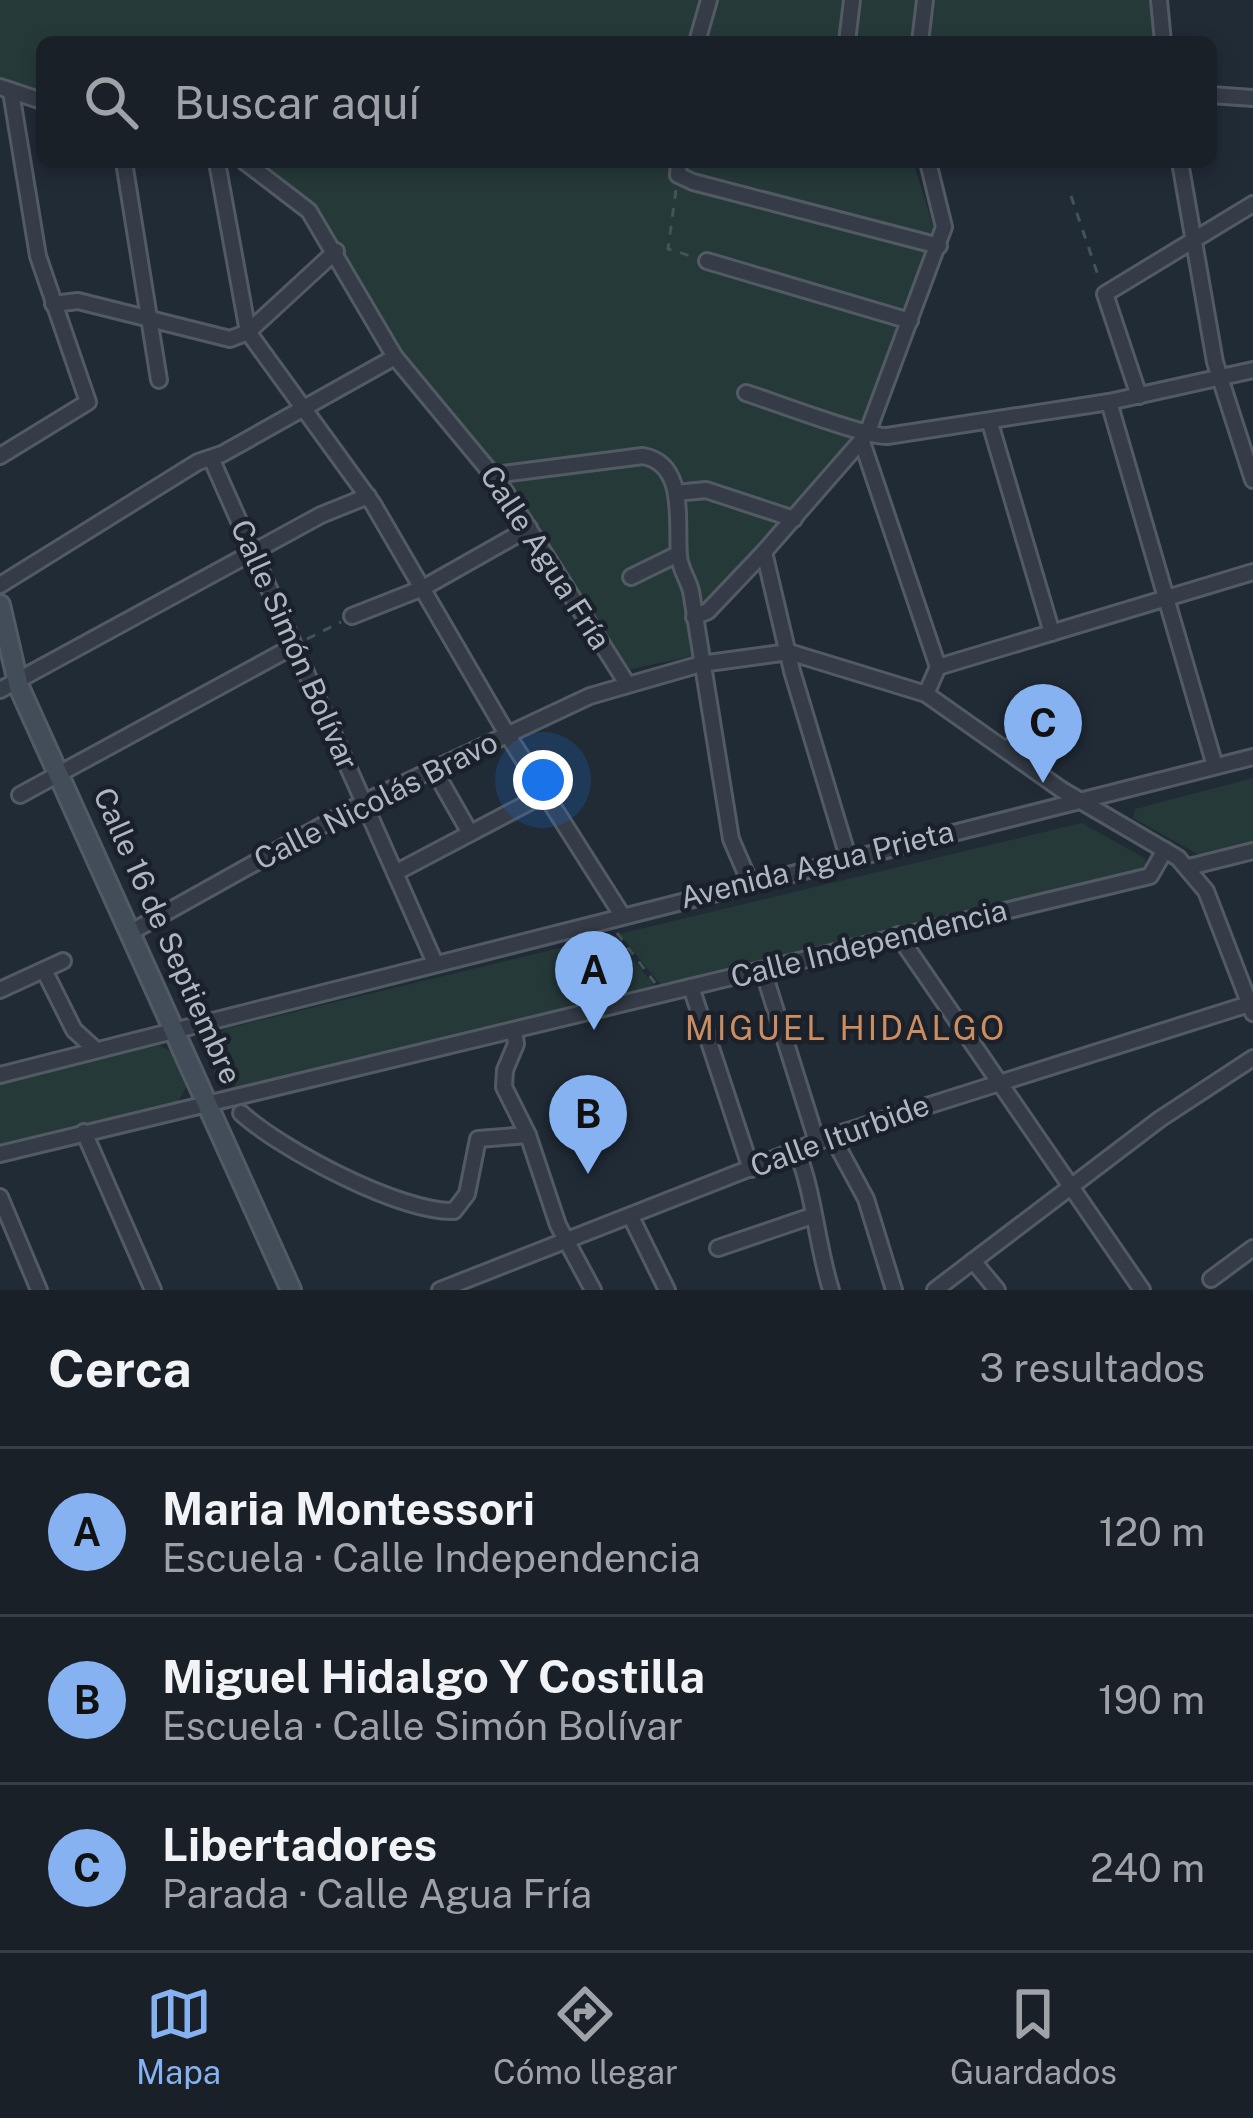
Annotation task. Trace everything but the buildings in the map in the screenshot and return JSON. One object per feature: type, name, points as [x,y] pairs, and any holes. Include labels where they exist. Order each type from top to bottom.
[{"type":"street","points":[[699,36],[709,0]]},
{"type":"street","points":[[848,36],[852,0]]},
{"type":"street","points":[[921,36],[925,0]]},
{"type":"street","points":[[1159,0],[1162,36]]},
{"type":"street","points":[[0,456],[88,401],[38,256],[5,89],[36,98]]},
{"type":"street","points":[[1217,95],[1253,98]]},
{"type":"street","points":[[125,168],[159,380]]},
{"type":"street","points":[[218,168],[248,332],[307,405],[368,496],[614,917]]},
{"type":"street","name":"Calle Agua Fría","points":[[253,168],[305,206],[395,357],[494,476],[626,682],[700,664],[789,652],[926,694],[1076,799],[1189,868],[1212,903],[1251,1008]]},
{"type":"street","points":[[679,168],[939,246]]},
{"type":"street","points":[[694,617],[708,611],[865,438],[939,246],[945,219],[930,168]]},
{"type":"street","points":[[1181,168],[1220,378],[1253,480]]},
{"type":"street","points":[[1139,396],[1105,294],[1253,204]]},
{"type":"street","points":[[53,304],[77,301],[230,339],[248,332],[335,251]]},
{"type":"street","points":[[707,261],[910,321]]},
{"type":"street","points":[[0,585],[211,458],[395,357]]},
{"type":"street","points":[[865,438],[990,423],[1253,370]]},
{"type":"street","points":[[746,393],[849,424],[865,438],[938,667],[926,694]]},
{"type":"street","points":[[1109,402],[1215,766]]},
{"type":"street","points":[[990,423],[1052,633]]},
{"type":"street","name":"Calle Simón Bolívar","points":[[211,458],[435,963]]},
{"type":"street","points":[[494,476],[655,459],[676,493],[681,518],[678,554],[694,617],[731,839],[750,883]]},
{"type":"street","points":[[676,493],[706,490],[794,518]]},
{"type":"street","points":[[8,686],[310,520],[368,496]]},
{"type":"street","points":[[352,616],[423,588],[529,529]]},
{"type":"street","points":[[764,552],[848,857]]},
{"type":"street","points":[[631,577],[678,554]]},
{"type":"street","points":[[938,667],[1253,572]]},
{"type":"street","name":"Calle 16 de Septiembre","points":[[0,605],[8,686],[62,775],[291,1290]]},
{"type":"street","points":[[20,795],[294,646]]},
{"type":"street","name":"Calle Nicolás Bravo","points":[[133,932],[364,802],[626,682]]},
{"type":"street","name":"Avenida Agua Prieta","points":[[0,1075],[1253,757]]},
{"type":"street","points":[[434,768],[470,833]]},
{"type":"street","points":[[395,873],[543,795]]},
{"type":"street","name":"Calle Independencia","points":[[0,1154],[1150,876],[1165,850]]},
{"type":"street","points":[[1189,868],[1253,851]]},
{"type":"street","points":[[898,935],[1142,1290]]},
{"type":"street","points":[[0,990],[63,961]]},
{"type":"street","points":[[44,970],[74,1030],[96,1050]]},
{"type":"street","points":[[763,970],[824,1139],[866,1199],[894,1290]]},
{"type":"street","points":[[692,987],[751,1169]]},
{"type":"street","name":"Calle Iturbide","points":[[443,1290],[632,1219],[824,1139],[994,1081],[1251,1008]]},
{"type":"street","points":[[514,1030],[516,1044],[503,1083],[529,1136],[558,1225],[592,1290]]},
{"type":"street","points":[[936,1290],[1160,1120],[1253,1058]]},
{"type":"street","points":[[241,1113],[386,1194],[428,1209],[454,1211],[467,1194],[478,1139],[529,1136]]},
{"type":"street","points":[[84,1132],[154,1290]]},
{"type":"street","points":[[797,1151],[816,1200],[812,1216],[831,1290]]},
{"type":"street","points":[[0,1197],[39,1290]]},
{"type":"street","points":[[718,1248],[812,1216]]},
{"type":"street","points":[[632,1219],[667,1290]]},
{"type":"street","points":[[1211,1279],[1253,1248]]},
{"type":"street","points":[[973,1261],[997,1290]]},
{"type":"lane","points":[[1003,748],[1048,718]]},
{"type":"path","points":[[679,168],[668,249],[707,261]]},
{"type":"path","points":[[1071,196],[1105,294]]},
{"type":"path","points":[[294,646],[352,616]]},
{"type":"path","points":[[614,917],[664,994]]},
{"type":"shaded area","points":[[0,0],[1161,0],[1162,36],[36,36],[36,98],[0,89]]},
{"type":"shaded area","points":[[248,168],[915,168],[936,235],[861,443],[704,620],[702,654],[622,671],[486,469],[406,371],[297,197]]},
{"type":"shaded area","points":[[1253,778],[1253,844],[1203,857],[1133,818],[1135,809]]},
{"type":"shaded area","points":[[1082,823],[1146,859],[1144,869],[662,986],[619,934]]},
{"type":"shaded area","points":[[614,935],[656,988],[240,1089],[215,1075],[208,1054],[224,1029]]},
{"type":"shaded area","points":[[159,1045],[180,1057],[190,1080],[177,1104],[0,1149],[0,1085]]},
{"type":"place","name":"Libertadores","points":[[1043,783]]},
{"type":"place","name":"Maria Montessori","points":[[594,1030]]},
{"type":"place","name":"Miguel Hidalgo Y Costilla","points":[[588,1174]]},
{"type":"district","name":"MIGUEL HIDALGO","points":[[846,1028]]}]
